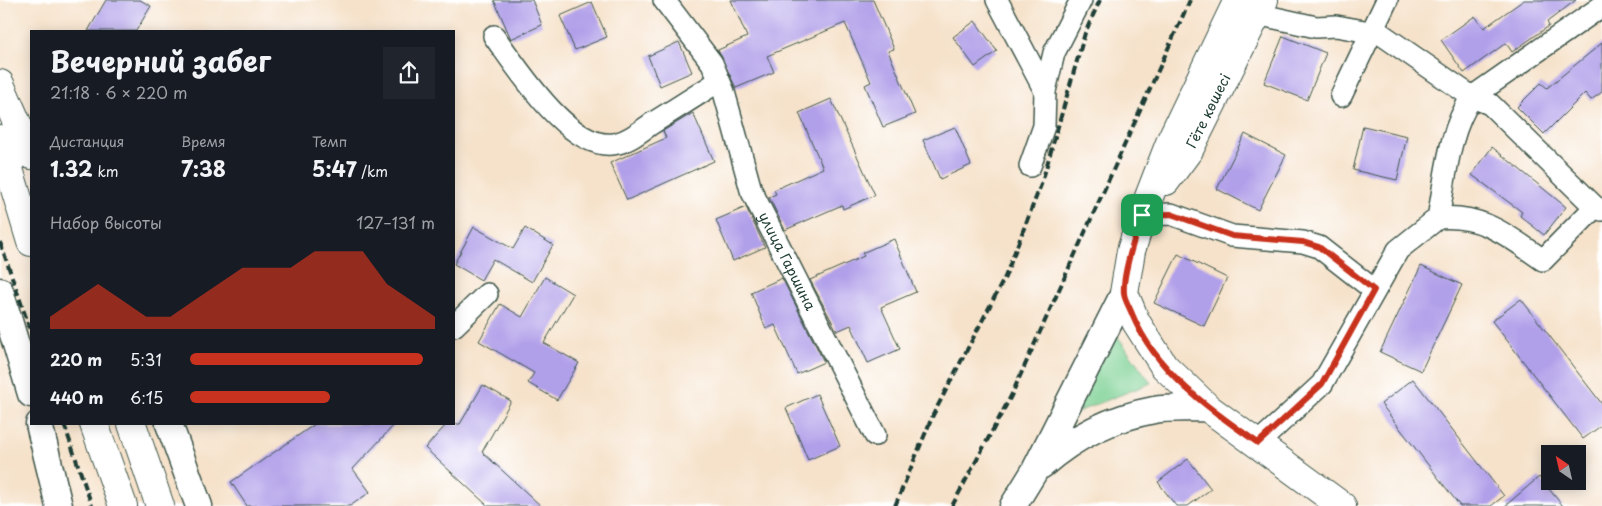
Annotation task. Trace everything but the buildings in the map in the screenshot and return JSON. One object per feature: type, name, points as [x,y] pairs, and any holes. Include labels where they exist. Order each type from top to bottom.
[{"type":"main road","name":"Гёте көшесі","points":[[1124,293],[1131,251],[1142,215],[1171,140],[1253,5]]},
{"type":"main road","points":[[0,84],[30,153]]},
{"type":"main road","points":[[0,139],[5,181],[30,240]]},
{"type":"main road","points":[[1124,293],[1136,322],[1164,366],[1208,408],[1342,506]]},
{"type":"main road","points":[[94,425],[123,506]]},
{"type":"main road","points":[[132,425],[160,506]]},
{"type":"street","name":"улица Гаршина","points":[[664,0],[712,63],[719,80],[751,190],[875,435]]},
{"type":"street","points":[[997,0],[1045,91]]},
{"type":"street","points":[[1030,166],[1044,126],[1045,91],[1054,53],[1081,0]]},
{"type":"street","points":[[1341,96],[1387,0]]},
{"type":"street","points":[[1253,5],[1316,27],[1336,26],[1381,34],[1472,97],[1490,104],[1599,208],[1543,260],[1499,231],[1480,222],[1458,216],[1438,218],[1398,250],[1322,384],[1258,443]]},
{"type":"street","points":[[1438,218],[1453,138],[1460,114],[1472,97],[1602,6]]},
{"type":"street","points":[[494,36],[540,97],[578,135],[598,143],[618,144],[719,80]]},
{"type":"street","points":[[1142,215],[1171,214],[1232,236],[1303,242],[1319,247],[1374,290]]},
{"type":"street","points":[[0,291],[30,391]]},
{"type":"street","points":[[1013,506],[1034,472],[1124,293]]},
{"type":"street","points":[[455,325],[487,294]]},
{"type":"street","points":[[1034,472],[1066,444],[1102,425],[1155,410],[1208,408]]},
{"type":"street","points":[[38,425],[59,506]]},
{"type":"street","points":[[169,425],[199,506]]},
{"type":"green space","points":[[1113,330],[1151,383],[1077,412]]},
{"type":"railway","points":[[895,506],[933,415],[1005,277],[1042,182],[1085,33],[1100,0]]},
{"type":"railway","points":[[952,506],[1011,396],[1190,0]]},
{"type":"railway","points":[[0,242],[30,329]]},
{"type":"railway","points":[[64,425],[92,506]]},
{"type":"route","points":[[1171,214],[1207,229],[1232,236],[1303,242],[1319,247],[1374,290],[1322,384],[1258,443],[1208,408],[1164,366],[1136,322],[1124,293],[1131,251],[1142,215],[1171,214]]}]
